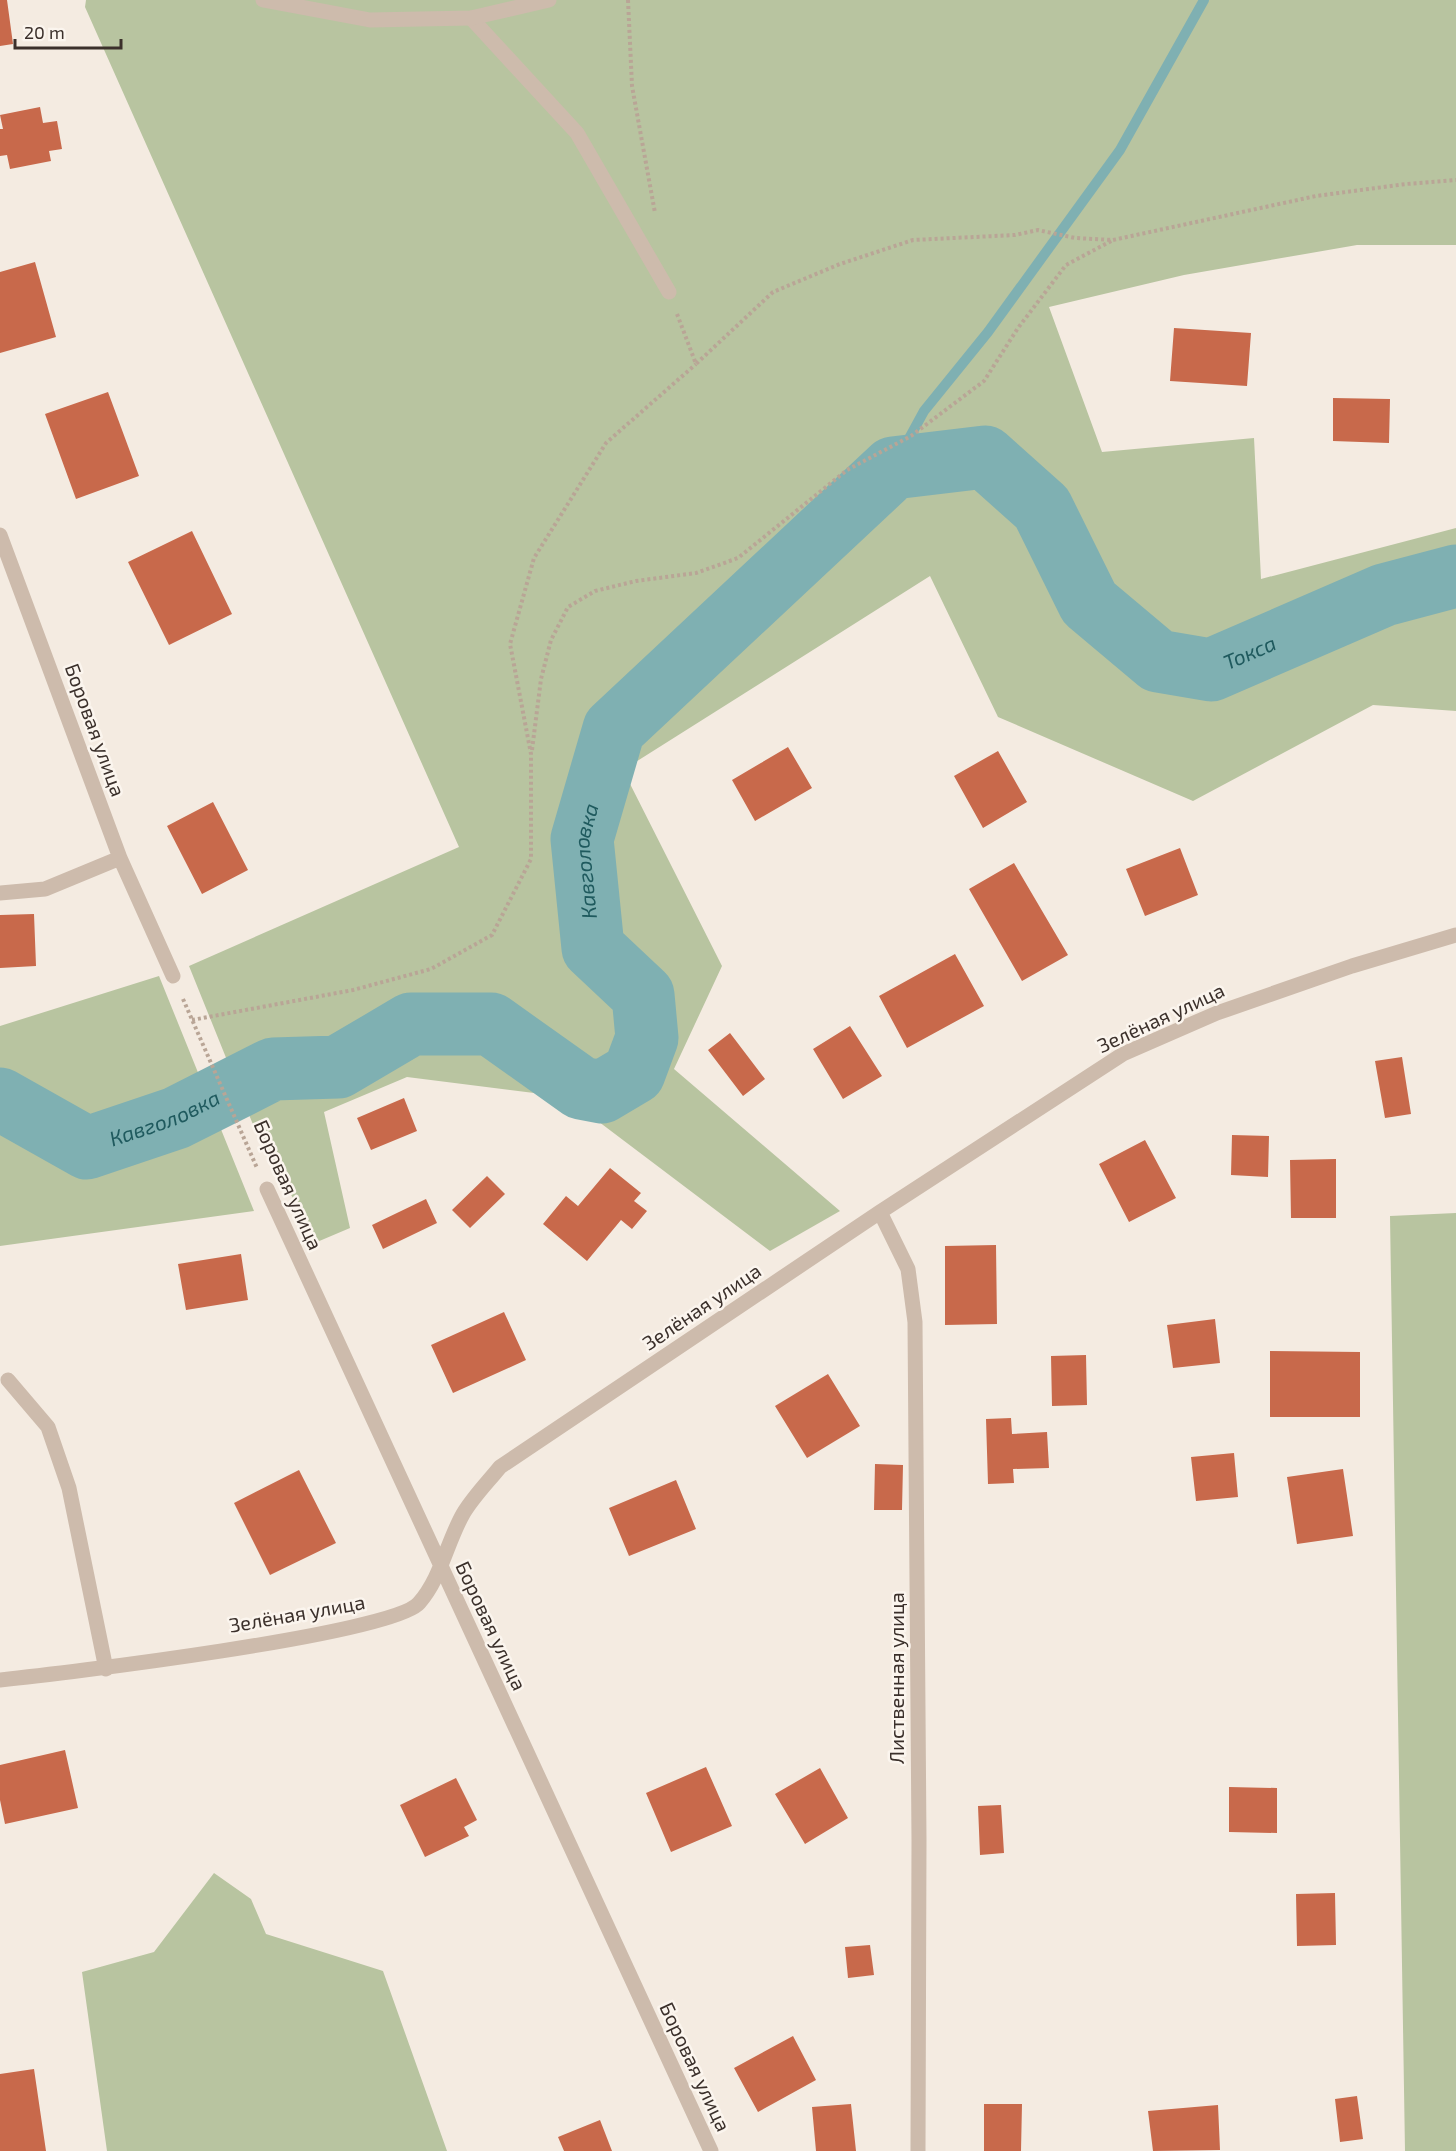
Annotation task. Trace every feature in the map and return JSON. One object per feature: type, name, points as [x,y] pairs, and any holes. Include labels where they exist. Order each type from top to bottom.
[{"type":"street","points":[[263,0],[370,20],[471,18],[549,0]]},
{"type":"street","points":[[471,18],[577,133],[669,292]]},
{"type":"street","name":"Боровая улица","points":[[0,535],[120,858],[173,976]]},
{"type":"street","points":[[0,893],[45,889],[120,858]]},
{"type":"street","name":"Зелёная улица","points":[[0,1680],[106,1669],[370,1624],[418,1605],[440,1567],[464,1513],[500,1467],[880,1212],[1123,1054],[1217,1013],[1352,966],[1456,935]]},
{"type":"street","name":"Боровая улица","points":[[267,1189],[711,2151]]},
{"type":"street","name":"Лиственная улица","points":[[880,1212],[908,1269],[915,1322],[920,1840],[918,2151]]},
{"type":"street","points":[[8,1380],[48,1427],[65,1478],[106,1669]]},
{"type":"path","points":[[628,0],[632,86],[657,223]]},
{"type":"path","points":[[531,754],[510,644],[534,558],[606,443],[773,292],[840,264],[913,240],[1014,234],[1038,230],[1074,238],[1113,240],[1316,196],[1406,183],[1456,180]]},
{"type":"path","points":[[173,976],[192,1020],[353,990],[430,969],[492,935],[531,860],[531,754],[541,679],[551,640],[568,607],[595,591],[696,573],[738,558],[847,470],[911,436],[984,381],[1018,328],[1066,265],[1113,240]]},
{"type":"path","points":[[669,292],[696,364]]},
{"type":"path","name":"Боровая улица","points":[[192,1020],[267,1189]]},
{"type":"green space","points":[[86,0],[1456,0],[1456,245],[1357,245],[1184,275],[1049,307],[1102,452],[1254,438],[1261,579],[1456,528],[1456,711],[1373,705],[1193,801],[998,717],[930,576],[623,770],[722,966],[674,1069],[840,1211],[770,1251],[566,1097],[407,1077],[324,1112],[350,1228],[317,1242],[254,1127],[189,966],[459,847],[85,7]]},
{"type":"green space","points":[[159,976],[254,1211],[0,1246],[0,1026]]},
{"type":"green space","points":[[1456,1213],[1456,2151],[1405,2151],[1390,1216]]},
{"type":"green space","points":[[214,1873],[251,1899],[266,1934],[383,1971],[447,2151],[107,2151],[82,1972],[154,1952]]},
{"type":"building","points":[[0,0],[7,0],[13,44],[0,46]]},
{"type":"building","points":[[40,107],[43,123],[57,121],[62,149],[49,151],[51,161],[10,169],[7,155],[0,156],[0,129],[3,129],[0,115]]},
{"type":"building","points":[[35,262],[56,337],[0,353],[0,272]]},
{"type":"building","points":[[1174,328],[1251,333],[1247,386],[1170,381]]},
{"type":"building","points":[[108,392],[139,476],[76,499],[45,414]]},
{"type":"building","points":[[1333,398],[1390,399],[1389,443],[1333,441]]},
{"type":"building","points":[[192,531],[232,614],[169,645],[128,562]]},
{"type":"building","points":[[788,747],[812,788],[755,821],[732,780]]},
{"type":"building","points":[[998,751],[1027,802],[983,828],[954,776]]},
{"type":"building","points":[[213,802],[248,870],[202,894],[167,826]]},
{"type":"building","points":[[1180,848],[1198,895],[1145,916],[1126,869]]},
{"type":"building","points":[[1014,863],[1068,955],[1022,981],[969,889]]},
{"type":"building","points":[[34,914],[36,966],[0,968],[0,915]]},
{"type":"building","points":[[955,954],[984,1006],[907,1048],[879,996]]},
{"type":"building","points":[[850,1026],[882,1076],[843,1099],[813,1049]]},
{"type":"building","points":[[730,1033],[765,1079],[743,1096],[708,1050]]},
{"type":"building","points":[[1402,1057],[1411,1114],[1385,1118],[1375,1061]]},
{"type":"building","points":[[404,1098],[417,1131],[371,1150],[357,1118]]},
{"type":"building","points":[[1232,1135],[1269,1136],[1268,1177],[1231,1175]]},
{"type":"building","points":[[1145,1140],[1176,1198],[1129,1222],[1099,1164]]},
{"type":"building","points":[[1336,1159],[1336,1218],[1291,1218],[1290,1160]]},
{"type":"building","points":[[610,1168],[641,1193],[634,1201],[647,1211],[632,1229],[621,1220],[587,1261],[543,1224],[566,1196],[578,1206]]},
{"type":"building","points":[[487,1176],[505,1194],[470,1228],[452,1210]]},
{"type":"building","points":[[426,1199],[437,1223],[383,1249],[372,1225]]},
{"type":"building","points":[[996,1245],[997,1324],[945,1325],[945,1246]]},
{"type":"building","points":[[241,1254],[248,1300],[186,1310],[178,1264]]},
{"type":"building","points":[[504,1312],[526,1360],[453,1393],[431,1345]]},
{"type":"building","points":[[1215,1319],[1220,1363],[1173,1368],[1167,1325]]},
{"type":"building","points":[[1270,1351],[1360,1352],[1360,1417],[1270,1417]]},
{"type":"building","points":[[1086,1355],[1087,1405],[1052,1406],[1051,1356]]},
{"type":"building","points":[[828,1374],[860,1426],[807,1458],[775,1406]]},
{"type":"building","points":[[1011,1418],[1012,1434],[1047,1432],[1049,1468],[1013,1469],[1014,1483],[988,1484],[986,1419]]},
{"type":"building","points":[[1234,1453],[1238,1497],[1196,1501],[1191,1457]]},
{"type":"building","points":[[875,1464],[903,1465],[902,1510],[874,1510]]},
{"type":"building","points":[[1343,1469],[1353,1536],[1297,1544],[1287,1477]]},
{"type":"building","points":[[299,1470],[336,1543],[270,1575],[234,1503]]},
{"type":"building","points":[[676,1480],[696,1529],[629,1556],[609,1508]]},
{"type":"building","points":[[65,1750],[78,1808],[5,1824],[0,1800],[0,1765]]},
{"type":"building","points":[[706,1767],[732,1826],[671,1852],[646,1793]]},
{"type":"building","points":[[820,1768],[848,1818],[805,1844],[775,1794]]},
{"type":"building","points":[[456,1778],[477,1820],[464,1827],[469,1836],[425,1857],[400,1805]]},
{"type":"building","points":[[1229,1787],[1277,1788],[1277,1833],[1229,1832]]},
{"type":"building","points":[[1001,1805],[1004,1853],[980,1855],[978,1806]]},
{"type":"building","points":[[1335,1893],[1336,1945],[1297,1946],[1296,1894]]},
{"type":"building","points":[[870,1945],[874,1975],[848,1978],[845,1947]]},
{"type":"building","points":[[793,2036],[816,2080],[758,2112],[734,2068]]},
{"type":"building","points":[[34,2069],[46,2151],[0,2151],[0,2074]]},
{"type":"building","points":[[1357,2096],[1363,2139],[1340,2142],[1335,2099]]},
{"type":"building","points":[[851,2104],[856,2151],[816,2151],[812,2107]]},
{"type":"building","points":[[984,2104],[1022,2104],[1021,2151],[984,2151]]},
{"type":"building","points":[[1218,2105],[1220,2150],[1153,2151],[1148,2111]]},
{"type":"building","points":[[600,2120],[612,2151],[564,2151],[558,2137]]},
{"type":"waterway","points":[[893,468],[924,411],[988,332],[1120,150],[1204,0]]},
{"type":"waterway","name":"Кавголовка","points":[[0,1099],[87,1148],[176,1118],[273,1069],[338,1067],[411,1024],[491,1024],[581,1088],[602,1092],[634,1073],[647,1038],[643,995],[593,948],[582,839],[614,729],[893,468],[985,457],[1042,508],[1089,603],[1158,661],[1211,670],[1384,595],[1456,576]]},
{"type":"water label","name":"Токса","points":[[1250,653]]}]
